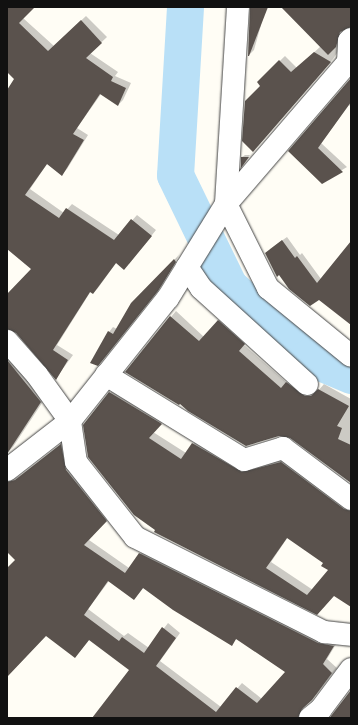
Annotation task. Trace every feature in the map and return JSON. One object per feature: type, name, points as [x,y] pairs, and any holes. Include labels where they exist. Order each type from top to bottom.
[{"type":"street","points":[[238,7],[226,204],[268,288],[351,356]]},
{"type":"street","points":[[7,470],[70,421],[168,298],[226,204],[348,62],[349,41],[351,39]]},
{"type":"street","points":[[186,267],[201,288],[306,384]]},
{"type":"street","points":[[7,341],[36,375],[70,421],[76,462],[135,537],[324,632],[351,635]]},
{"type":"street","points":[[106,375],[244,460],[283,448],[351,499]]},
{"type":"street","points":[[310,718],[321,709],[349,677]]},
{"type":"building","points":[[7,7],[35,7],[19,23],[48,51],[81,20],[102,43],[86,58],[113,77],[111,81],[126,88],[118,106],[100,94],[73,134],[84,140],[62,176],[47,164],[25,195],[59,218],[66,208],[114,240],[131,219],[152,236],[124,270],[116,263],[93,294],[90,292],[53,350],[68,360],[56,380],[16,333],[7,329],[7,294],[31,269],[7,249],[7,90],[14,79],[7,72]]},
{"type":"building","points":[[250,7],[268,7],[248,56]]},
{"type":"building","points":[[281,7],[351,7],[351,27],[340,32],[336,47],[328,55]]},
{"type":"building","points":[[314,52],[331,62],[253,152],[242,141],[245,101],[260,86],[257,82],[279,60],[291,72]]},
{"type":"building","points":[[351,78],[351,102],[318,148],[343,172],[322,184],[288,151]]},
{"type":"building","points":[[241,157],[249,157],[241,168]]},
{"type":"building","points":[[282,240],[295,258],[297,256],[317,283],[351,241],[351,325],[319,300],[310,306],[289,289],[279,275],[277,277],[265,253]]},
{"type":"building","points":[[174,259],[176,262],[158,291],[98,366],[90,363],[108,331],[113,334],[131,303]]},
{"type":"building","points":[[170,316],[199,341],[218,320],[245,344],[239,351],[281,388],[286,382],[305,396],[311,396],[318,389],[349,406],[337,426],[342,428],[338,439],[351,445],[351,483],[290,438],[279,436],[246,446],[188,411],[180,404],[179,405],[125,372]]},
{"type":"building","points":[[7,360],[41,402],[7,454]]},
{"type":"building","points":[[109,392],[162,424],[149,438],[181,459],[192,443],[242,472],[281,462],[344,509],[351,511],[351,607],[334,596],[317,615],[154,532],[155,530],[134,515],[88,457],[83,425]],"holes":[[[287,538],[323,563],[321,566],[328,570],[307,595],[266,568]]]},
{"type":"building","points":[[61,444],[66,470],[107,521],[84,545],[125,573],[139,553],[318,643],[334,646],[323,664],[332,673],[312,700],[302,709],[298,718],[92,718],[129,670],[89,640],[75,658],[46,636],[7,677],[7,568],[15,560],[7,552],[7,482],[15,480]],"holes":[[[108,581],[134,600],[143,588],[173,610],[232,646],[236,639],[285,672],[257,703],[236,687],[216,712],[156,666],[176,638],[162,627],[144,653],[122,637],[119,641],[84,615]]]},
{"type":"building","points":[[351,690],[351,718],[330,718],[331,716]]},
{"type":"waterway","points":[[185,7],[175,175],[229,286],[308,357],[351,375]]}]
